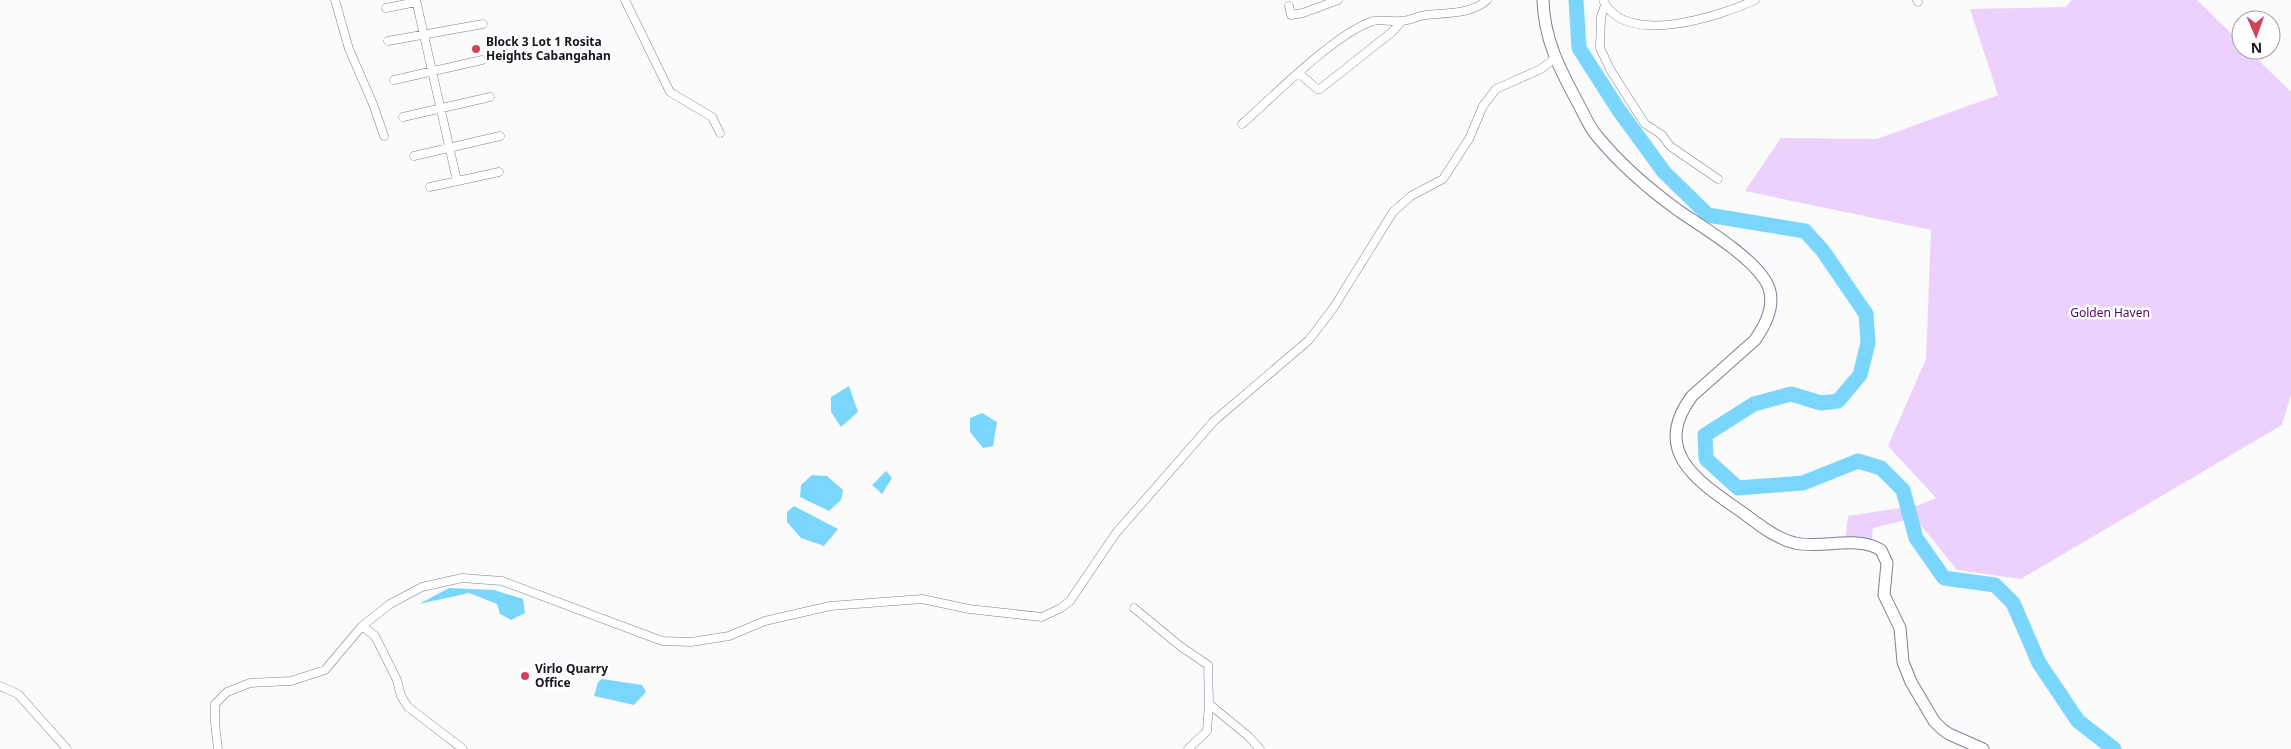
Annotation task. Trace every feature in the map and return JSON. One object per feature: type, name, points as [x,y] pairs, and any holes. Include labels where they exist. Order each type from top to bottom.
[{"type":"main road","points":[[1543,0],[1546,30],[1555,58],[1597,136],[1624,164],[1664,200],[1750,265],[1766,281],[1769,292],[1770,311],[1761,331],[1755,340],[1692,396],[1684,406],[1676,437],[1678,449],[1685,466],[1705,486],[1785,540],[1804,545],[1864,544],[1882,550],[1887,563],[1884,595],[1900,628],[1903,662],[1911,682],[1934,721],[1942,729],[1954,737],[1983,749]]},
{"type":"street","points":[[335,0],[349,49],[373,104],[384,136]]},
{"type":"street","points":[[625,0],[670,92],[712,117],[720,133]]},
{"type":"street","points":[[1289,6],[1291,14],[1303,13],[1338,0]]},
{"type":"street","points":[[1242,124],[1325,52],[1357,28],[1375,20],[1402,21],[1424,15],[1457,12],[1483,4],[1487,0]]},
{"type":"street","points":[[1604,2],[1617,17],[1645,26],[1668,25],[1734,9],[1755,0]]},
{"type":"street","points":[[386,8],[416,1],[457,181]]},
{"type":"street","points":[[1604,2],[1601,17],[1600,48],[1611,71],[1645,124],[1662,134],[1670,146],[1718,179]]},
{"type":"street","points":[[1300,74],[1317,89],[1320,89],[1392,32],[1402,21]]},
{"type":"street","points":[[388,41],[483,24]]},
{"type":"street","points":[[218,749],[215,704],[227,692],[250,683],[291,681],[325,670],[362,626],[390,604],[422,587],[462,578],[502,581],[634,633],[662,642],[691,642],[729,636],[765,620],[830,606],[922,600],[969,609],[1042,617],[1061,608],[1070,601],[1116,533],[1214,421],[1309,340],[1334,307],[1393,212],[1412,196],[1443,179],[1469,139],[1483,106],[1496,89],[1541,69],[1555,58]]},
{"type":"street","points":[[394,80],[482,60]]},
{"type":"street","points":[[403,117],[490,97]]},
{"type":"street","points":[[414,156],[500,136]]},
{"type":"street","points":[[430,187],[500,172]]},
{"type":"street","points":[[1134,608],[1180,646],[1208,665],[1209,704],[1207,730],[1188,749]]},
{"type":"street","points":[[362,626],[375,636],[397,680],[400,696],[408,707],[464,749]]},
{"type":"street","points":[[0,686],[18,694],[67,749]]},
{"type":"street","points":[[1209,704],[1248,736],[1260,749]]},
{"type":"green space","name":"Golden Haven","points":[[2072,0],[2197,0],[2231,33],[2231,60],[2258,60],[2291,92],[2291,395],[2282,425],[2021,579],[1957,570],[1915,518],[1873,528],[1871,548],[1845,543],[1848,516],[1919,505],[1936,498],[1888,446],[1926,359],[1931,230],[1745,191],[1781,138],[1877,139],[1998,95],[1970,9],[2066,7]]},
{"type":"water","points":[[849,386],[858,412],[841,427],[831,412],[831,397]]},
{"type":"water","points":[[982,413],[997,422],[993,446],[983,448],[970,432],[970,418]]},
{"type":"water","points":[[886,471],[892,478],[882,494],[872,485]]},
{"type":"water","points":[[812,475],[827,476],[843,490],[841,500],[829,511],[800,497],[801,485]]},
{"type":"water","points":[[794,506],[838,529],[824,546],[801,538],[787,522],[787,512]]},
{"type":"water","points":[[449,588],[494,590],[523,599],[525,613],[511,620],[500,614],[497,604],[469,593],[419,604]]},
{"type":"water","points":[[602,679],[642,685],[646,692],[634,705],[594,696],[598,682]]},
{"type":"waterway","points":[[1576,0],[1579,48],[1618,109],[1664,172],[1708,215],[1805,231],[1823,251],[1866,314],[1868,343],[1860,375],[1838,401],[1821,403],[1791,394],[1754,404],[1705,435],[1706,459],[1738,488],[1803,483],[1858,461],[1881,468],[1903,490],[1916,538],[1944,578],[1995,585],[2013,603],[2039,663],[2078,721],[2114,749]]},
{"type":"place","name":"Block 3 Lot 1 Rosita Heights Cabangahan","points":[[476,49]]},
{"type":"place","name":"Virlo Quarry Office","points":[[525,676]]}]
